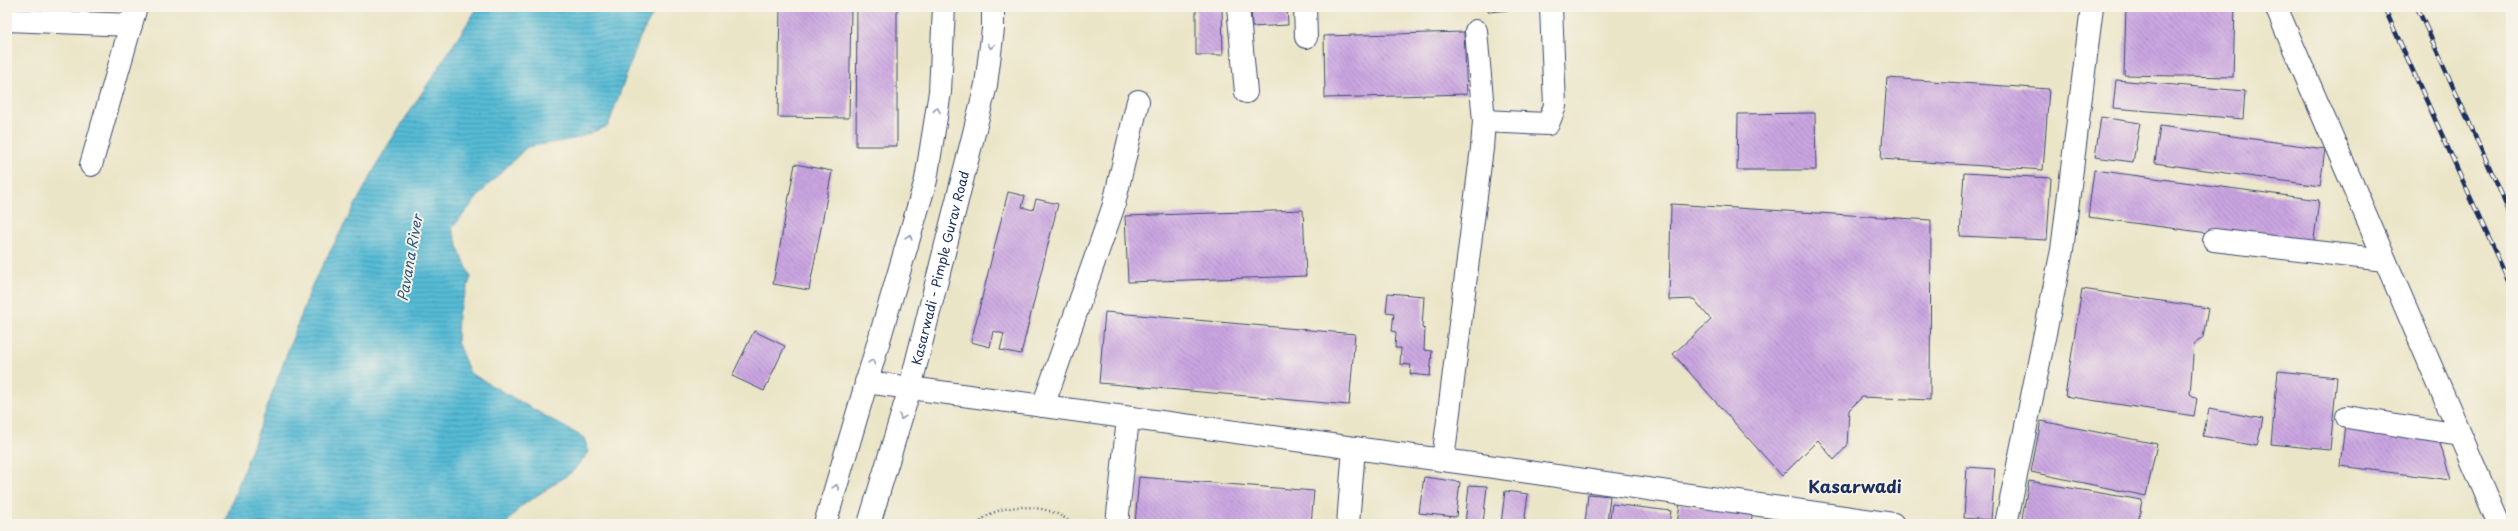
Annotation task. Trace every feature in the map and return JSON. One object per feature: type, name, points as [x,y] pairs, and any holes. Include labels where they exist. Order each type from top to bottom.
[{"type":"street","points":[[825,524],[926,180],[940,92],[944,7]]},
{"type":"street","name":"Kasarwadi - Pimple Gurav Road","points":[[869,524],[910,388],[986,85],[994,29],[993,7]]},
{"type":"street","points":[[1238,7],[1246,92]]},
{"type":"street","points":[[1306,7],[1306,37]]},
{"type":"street","points":[[1484,122],[1548,124],[1555,106],[1551,7]]},
{"type":"street","points":[[2006,524],[2062,250],[2092,7]]},
{"type":"street","points":[[2276,7],[2499,524]]},
{"type":"street","points":[[7,20],[133,16],[91,165]]},
{"type":"street","points":[[1443,460],[1484,122],[1476,31]]},
{"type":"street","points":[[1044,406],[1113,208],[1138,101]]},
{"type":"street","points":[[2214,240],[2385,260]]},
{"type":"street","points":[[866,382],[1443,460],[1893,524]]},
{"type":"street","points":[[2347,417],[2460,434]]},
{"type":"street","points":[[1117,524],[1128,418]]},
{"type":"street","points":[[1348,524],[1354,448]]},
{"type":"path","points":[[978,524],[994,511],[1009,506],[1043,511],[1068,519],[1072,524]]},
{"type":"water","name":"Pavana River","points":[[478,7],[657,7],[640,37],[608,126],[574,139],[527,147],[487,186],[452,228],[461,255],[471,277],[458,313],[457,342],[470,373],[584,438],[589,452],[572,472],[520,507],[506,524],[224,524],[313,283],[386,148]]},
{"type":"building","points":[[780,7],[851,7],[849,118],[778,117]]},
{"type":"building","points":[[857,7],[897,7],[897,146],[856,146]]},
{"type":"building","points":[[1196,7],[1222,7],[1223,55],[1196,55]]},
{"type":"building","points":[[1251,7],[1287,7],[1288,25],[1252,27]]},
{"type":"building","points":[[1488,7],[1535,7],[1535,8],[1488,12]]},
{"type":"building","points":[[2126,7],[2235,7],[2233,77],[2124,75]]},
{"type":"building","points":[[1464,32],[1467,94],[1325,98],[1324,36]]},
{"type":"building","points":[[1887,78],[2049,89],[2043,170],[1881,159]]},
{"type":"building","points":[[2116,80],[2245,91],[2243,119],[2113,108]]},
{"type":"building","points":[[1815,113],[1816,170],[1737,170],[1738,114]]},
{"type":"building","points":[[2101,117],[2140,123],[2133,162],[2095,157]]},
{"type":"building","points":[[2160,126],[2325,149],[2320,186],[2155,163]]},
{"type":"building","points":[[795,164],[832,171],[809,290],[773,284]]},
{"type":"building","points":[[2094,170],[2319,200],[2313,247],[2088,217]]},
{"type":"building","points":[[1964,173],[2051,178],[2047,240],[1960,236]]},
{"type":"building","points":[[1008,192],[1025,196],[1022,207],[1033,210],[1036,199],[1058,204],[1021,354],[1000,350],[1004,334],[993,331],[990,347],[971,342]]},
{"type":"building","points":[[1671,204],[1931,220],[1930,400],[1862,397],[1849,410],[1847,446],[1834,460],[1818,440],[1782,476],[1673,354],[1711,320],[1694,299],[1669,300]]},
{"type":"building","points":[[1303,210],[1306,276],[1128,282],[1125,216]]},
{"type":"building","points":[[2082,289],[2208,308],[2203,338],[2194,344],[2190,394],[2197,399],[2194,416],[2065,396]]},
{"type":"building","points":[[1388,293],[1424,296],[1422,328],[1425,329],[1424,350],[1432,351],[1430,376],[1410,374],[1411,365],[1400,364],[1401,348],[1395,348],[1396,332],[1392,331],[1394,313],[1386,312]]},
{"type":"building","points":[[1105,312],[1355,334],[1349,405],[1099,383]]},
{"type":"building","points":[[754,331],[785,346],[764,391],[732,376]]},
{"type":"building","points":[[2278,371],[2337,377],[2330,450],[2271,444]]},
{"type":"building","points":[[2209,409],[2263,419],[2257,446],[2203,436]]},
{"type":"building","points":[[2041,421],[2157,444],[2146,496],[2031,472]]},
{"type":"building","points":[[2345,425],[2438,437],[2451,480],[2340,466]]},
{"type":"building","points":[[1967,467],[1995,469],[1991,520],[1964,518]]},
{"type":"building","points":[[1139,477],[1314,491],[1311,524],[1135,524]]},
{"type":"building","points":[[1424,477],[1460,482],[1456,517],[1419,513]]},
{"type":"building","points":[[2029,481],[2142,500],[2138,524],[2021,523]]},
{"type":"building","points":[[1469,485],[1487,486],[1483,524],[1465,524]]},
{"type":"building","points":[[1505,491],[1528,494],[1524,524],[1501,524]]},
{"type":"building","points":[[1588,494],[1610,496],[1607,524],[1585,524]]},
{"type":"building","points":[[1612,504],[1671,511],[1669,524],[1609,524]]},
{"type":"building","points":[[1680,504],[1752,515],[1751,524],[1677,524]]},
{"type":"building","points":[[1766,519],[1791,523],[1791,524],[1766,524]]},
{"type":"railway","points":[[2384,7],[2511,287]]},
{"type":"railway","points":[[2417,7],[2511,215]]},
{"type":"district","name":"Kasarwadi","points":[[1855,487]]}]
